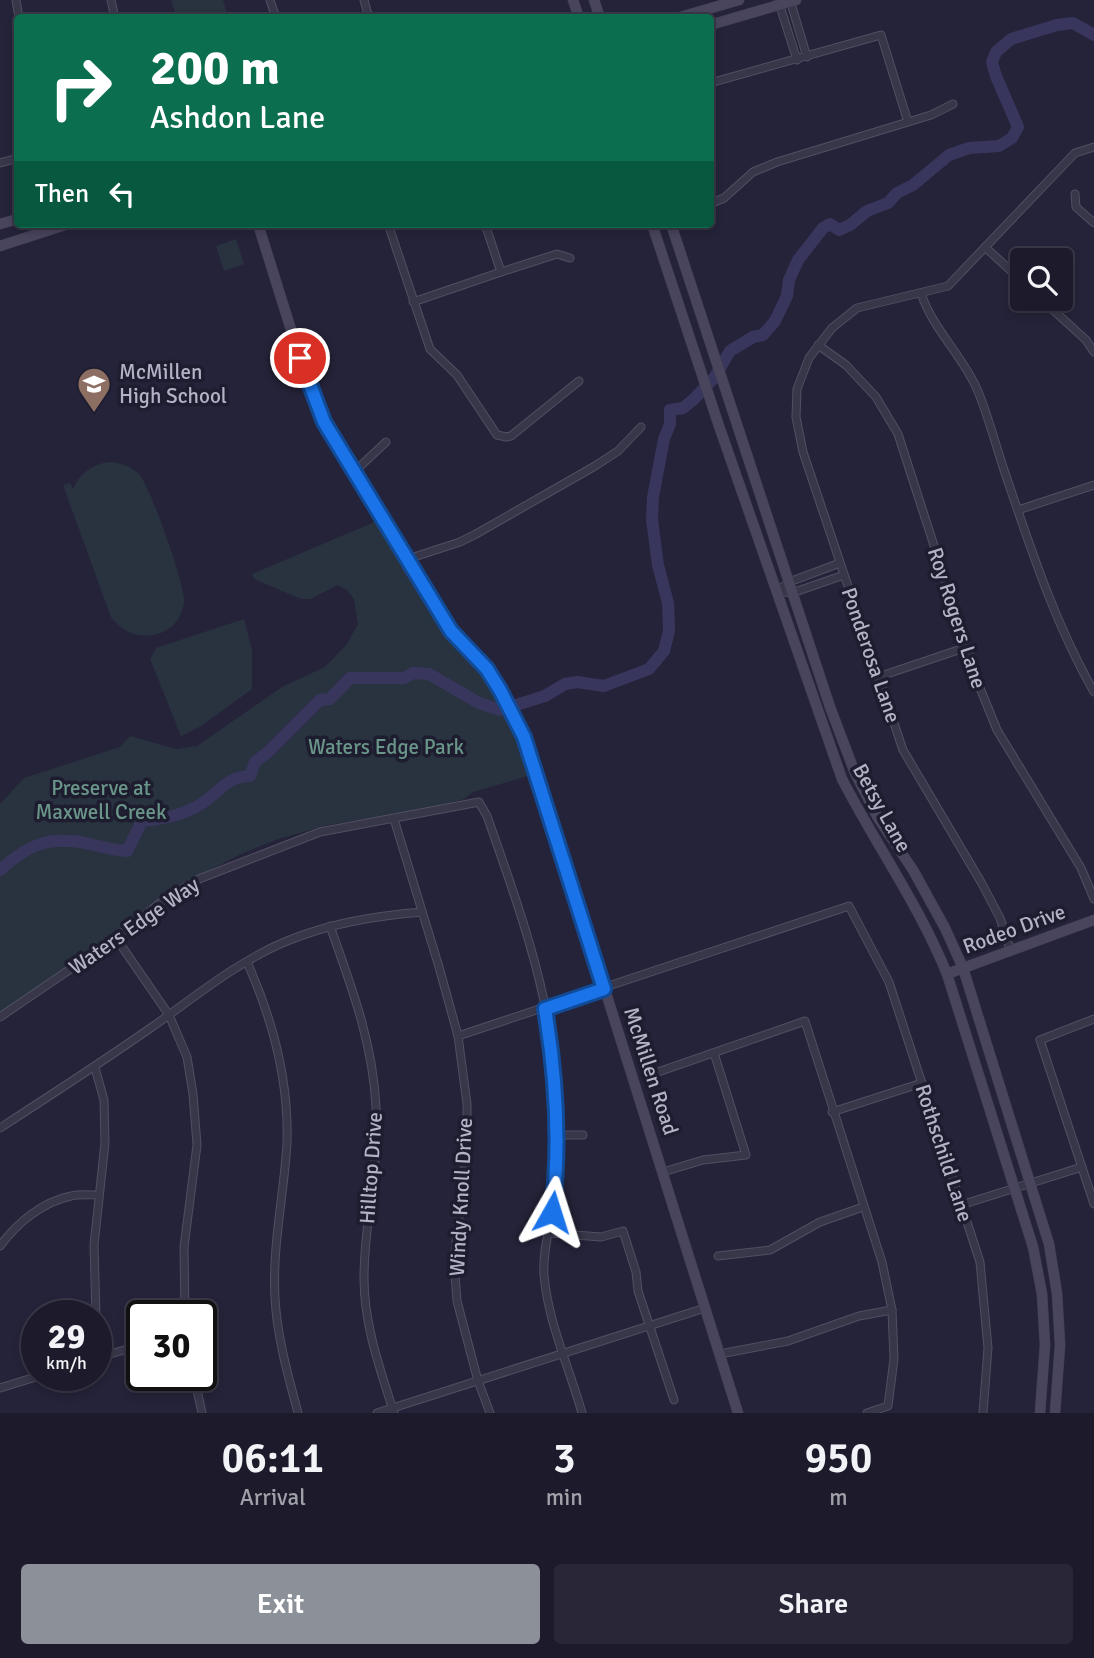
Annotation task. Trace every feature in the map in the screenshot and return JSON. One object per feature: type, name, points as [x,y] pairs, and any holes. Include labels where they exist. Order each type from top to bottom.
[{"type":"main road","points":[[691,14],[739,0]]},
{"type":"main road","points":[[714,24],[787,1]]},
{"type":"main road","points":[[0,246],[56,228]]},
{"type":"main road","name":"McMillen Road","points":[[259,228],[308,384],[324,422],[451,631],[487,669],[529,748],[738,1413]]},
{"type":"main road","name":"Betsy Lane","points":[[653,228],[842,779],[866,827],[932,935],[947,974],[1033,1247],[1042,1294],[1045,1345],[1040,1413]]},
{"type":"main road","name":"Betsy Lane","points":[[671,228],[707,329],[792,593],[855,773],[878,818],[926,893],[963,968],[1049,1244],[1057,1293],[1060,1345],[1055,1413]]},
{"type":"main road","name":"Rodeo Drive","points":[[947,974],[1094,920]]},
{"type":"street","points":[[787,1],[807,57]]},
{"type":"street","points":[[787,1],[797,60]]},
{"type":"street","points":[[714,82],[881,34],[908,122]]},
{"type":"street","points":[[714,202],[724,198],[753,172],[777,162],[931,115],[953,104]]},
{"type":"street","name":"Ponderosa Lane","points":[[1010,949],[1000,918],[981,882],[903,750],[803,452],[796,417],[797,389],[809,358],[832,328],[857,309],[948,286],[1075,153],[1094,147]]},
{"type":"street","points":[[1075,194],[1076,207],[1094,223]]},
{"type":"street","points":[[389,228],[430,349],[457,375],[497,435],[511,436],[579,381]]},
{"type":"street","points":[[486,228],[501,272]]},
{"type":"street","points":[[985,247],[1010,270]]},
{"type":"street","points":[[413,302],[557,254],[570,258]]},
{"type":"street","points":[[921,293],[926,309],[977,388],[1053,608],[1075,658],[1094,692]]},
{"type":"street","points":[[1054,311],[1086,340],[1094,352]]},
{"type":"street","name":"Roy Rogers Lane","points":[[818,345],[846,365],[876,397],[898,435],[997,730],[1081,868],[1094,899]]},
{"type":"street","points":[[408,559],[460,542],[484,529],[595,466],[618,451],[641,427]]},
{"type":"street","points":[[354,472],[386,442]]},
{"type":"street","points":[[1018,510],[1094,485]]},
{"type":"street","points":[[777,591],[789,582],[840,563]]},
{"type":"street","points":[[777,591],[792,593],[844,575]]},
{"type":"street","points":[[878,677],[967,647]]},
{"type":"street","name":"Waters Edge Way","points":[[0,1017],[116,939],[165,899],[199,879],[320,832],[479,803],[487,816],[528,938],[545,1009]]},
{"type":"street","name":"Windy Knoll Drive","points":[[394,819],[458,1036],[467,1104],[467,1147],[454,1261],[455,1274],[461,1323],[490,1413]]},
{"type":"street","name":"Rothschild Lane","points":[[604,989],[849,905],[889,982],[979,1262],[988,1348],[983,1413]]},
{"type":"street","points":[[0,1128],[95,1068],[247,962],[284,942],[330,926],[374,916],[422,912]]},
{"type":"street","name":"Hilltop Drive","points":[[330,926],[357,1002],[374,1078],[377,1133],[366,1236],[365,1288],[371,1339],[393,1411]]},
{"type":"street","points":[[116,939],[169,1015],[187,1057],[194,1094],[197,1145],[184,1247],[185,1300]]},
{"type":"street","points":[[247,962],[267,1015],[286,1100],[287,1142],[274,1257],[275,1299],[285,1367],[298,1413]]},
{"type":"street","points":[[458,1036],[604,989]]},
{"type":"street","points":[[545,1009],[555,1068],[557,1135],[555,1191],[544,1272],[549,1305],[582,1413]]},
{"type":"street","points":[[1094,1019],[1040,1040],[1094,1204]]},
{"type":"street","points":[[657,1072],[805,1021],[882,1262],[892,1310],[894,1359],[888,1406],[867,1413]]},
{"type":"street","points":[[663,1172],[703,1160],[746,1155],[714,1053]]},
{"type":"street","points":[[95,1068],[104,1100],[105,1143],[94,1245],[96,1300]]},
{"type":"street","points":[[832,1112],[922,1083]]},
{"type":"street","points":[[557,1135],[583,1135]]},
{"type":"street","points":[[961,1205],[1082,1167]]},
{"type":"street","points":[[0,1246],[22,1222],[56,1200],[73,1195],[98,1195]]},
{"type":"street","points":[[718,1256],[770,1250],[820,1222],[863,1208]]},
{"type":"street","points":[[549,1233],[601,1237],[622,1231],[636,1272],[638,1291],[674,1399]]},
{"type":"street","points":[[377,1413],[393,1411],[705,1308]]},
{"type":"street","points":[[720,1354],[788,1341],[859,1316],[892,1310]]},
{"type":"street","points":[[0,1388],[21,1382]]},
{"type":"street","points":[[197,1391],[202,1413]]},
{"type":"green space","points":[[171,0],[223,0],[227,14],[176,14]]},
{"type":"green space","points":[[236,239],[244,264],[224,271],[216,246]]},
{"type":"green space","points":[[110,462],[122,464],[139,474],[159,516],[174,558],[184,602],[180,615],[164,632],[142,635],[130,632],[111,617],[63,485],[70,483],[73,489],[87,470]]},
{"type":"green space","points":[[379,520],[445,630],[481,670],[495,691],[516,733],[531,775],[473,792],[464,799],[434,808],[328,825],[278,839],[239,855],[185,883],[43,985],[0,1012],[0,804],[24,778],[120,747],[130,736],[176,749],[197,746],[282,687],[325,667],[347,644],[358,624],[354,599],[347,590],[337,585],[311,599],[301,599],[254,579],[252,574]]},
{"type":"green space","points":[[244,619],[252,650],[252,689],[201,726],[181,736],[150,659],[156,648]]},
{"type":"waterway","points":[[0,870],[31,848],[52,841],[76,841],[127,851],[142,821],[185,812],[201,804],[231,781],[250,776],[255,762],[320,700],[330,699],[350,678],[404,678],[413,673],[429,674],[479,703],[500,710],[545,696],[565,684],[577,682],[604,686],[649,669],[664,651],[669,631],[668,603],[658,565],[652,520],[653,497],[664,439],[670,424],[670,410],[683,408],[693,400],[714,378],[730,351],[753,337],[763,335],[775,321],[787,296],[789,280],[798,260],[823,228],[830,224],[839,230],[867,211],[888,203],[897,193],[913,185],[949,155],[969,148],[999,146],[1012,138],[1018,127],[996,76],[992,62],[996,52],[1011,39],[1057,25],[1073,23],[1094,35]]},
{"type":"place","name":"McMillen High School","points":[[94,414]]},
{"type":"route","points":[[300,358],[324,422],[451,631],[487,669],[524,737],[604,989],[545,1009],[555,1068],[557,1135],[552,1212]]},
{"type":"park label","name":"Waters Edge Park","points":[[386,747]]},
{"type":"park label","name":"Preserve at Maxwell Creek","points":[[101,800]]}]
